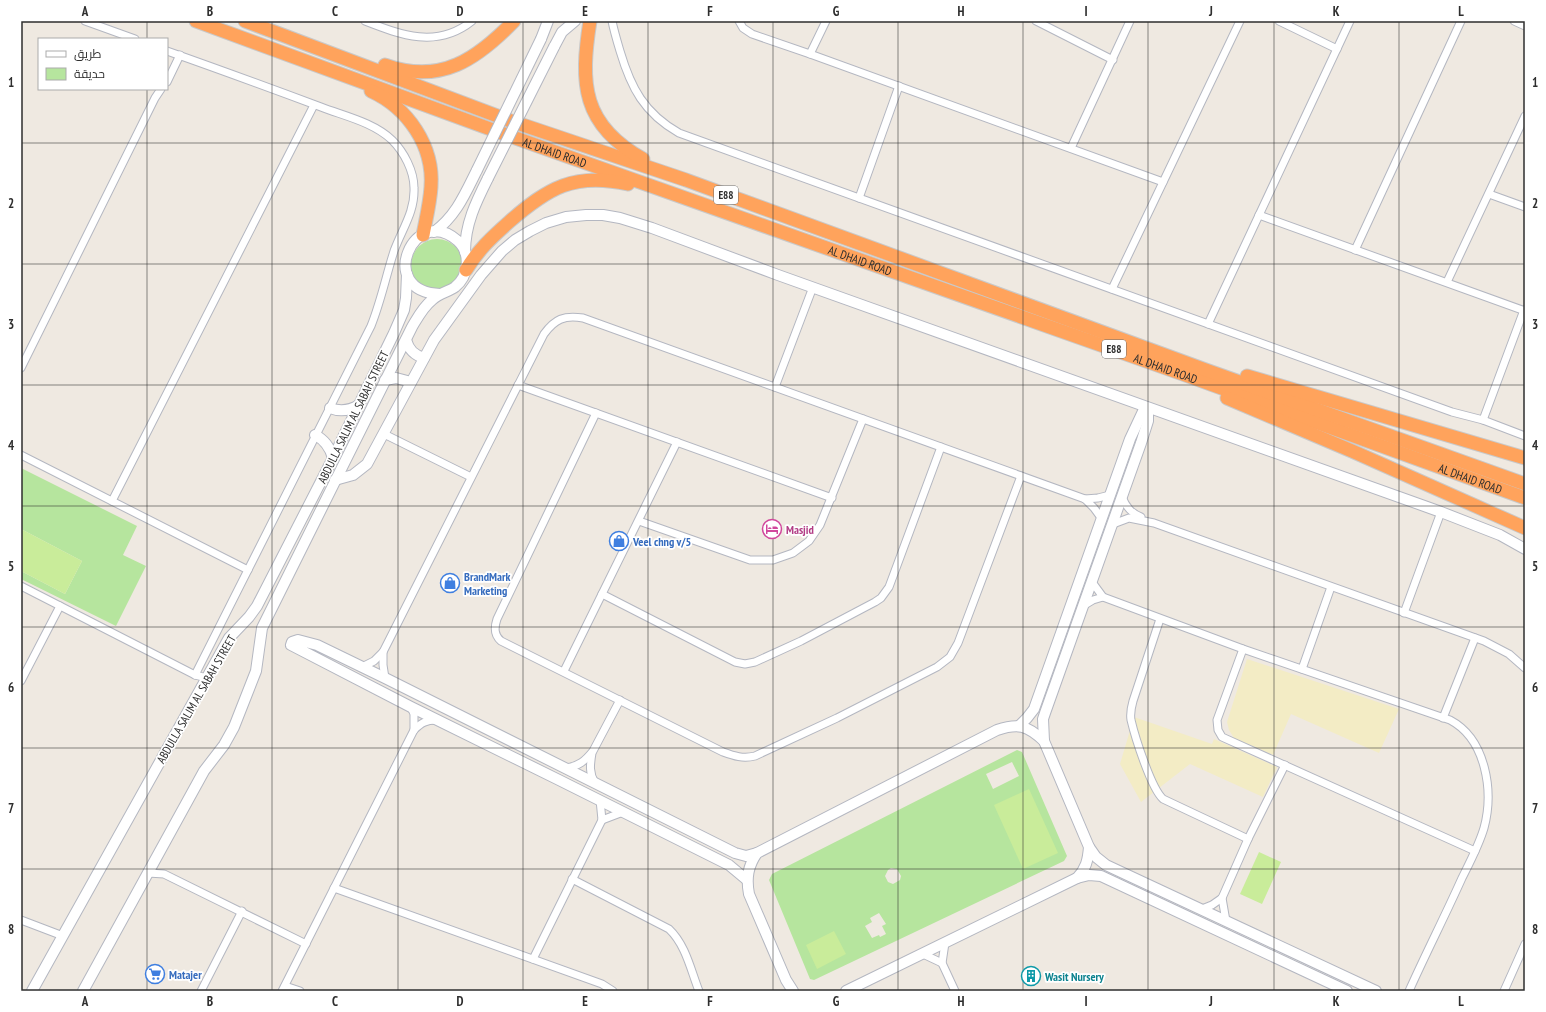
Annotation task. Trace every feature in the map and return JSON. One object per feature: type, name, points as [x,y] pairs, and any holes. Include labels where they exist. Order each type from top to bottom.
[{"type":"highway","name":"AL DHAID ROAD","points":[[196,21],[504,134],[1180,372],[1525,498]]},
{"type":"highway","name":"AL DHAID ROAD","points":[[245,21],[508,120],[686,180],[1206,370],[1525,484]]},
{"type":"highway","points":[[258,21],[390,67],[407,71],[424,72],[457,66],[472,58],[486,48],[514,21]]},
{"type":"highway","points":[[590,21],[584,66],[586,83],[589,99],[604,128],[612,137],[629,151],[686,180]]},
{"type":"highway","points":[[213,27],[274,56],[366,89],[382,96],[396,107],[409,120],[419,134],[426,151],[430,168],[431,186],[428,234]]},
{"type":"highway","points":[[466,270],[474,257],[494,235],[530,204],[545,194],[578,182],[613,181],[673,199],[703,204]]},
{"type":"highway","points":[[1206,370],[1222,370],[1238,373],[1525,458]]},
{"type":"highway","points":[[1180,372],[1196,384],[1214,393],[1352,451],[1525,528]]},
{"type":"highway","points":[[1486,511],[1525,538]]},
{"type":"street","points":[[85,21],[132,38]]},
{"type":"street","points":[[365,21],[396,32],[419,37],[444,35],[461,28],[472,21]]},
{"type":"street","points":[[548,21],[542,39],[456,211],[442,226],[415,240],[408,252],[405,265],[407,274],[416,287],[427,292],[440,294],[457,286],[463,278],[467,261],[465,241],[469,220],[488,178],[554,47],[562,32],[575,21]]},
{"type":"street","points":[[739,21],[743,28],[752,34],[1163,182]]},
{"type":"street","points":[[743,21],[755,31],[772,40]]},
{"type":"street","points":[[810,54],[826,21]]},
{"type":"street","points":[[1036,21],[1112,60]]},
{"type":"street","points":[[1071,148],[1130,21]]},
{"type":"street","points":[[1112,289],[1240,21]]},
{"type":"street","points":[[1279,21],[1337,49]]},
{"type":"street","points":[[1208,324],[1350,21]]},
{"type":"street","points":[[1355,250],[1461,21]]},
{"type":"street","points":[[1514,21],[1525,26]]},
{"type":"street","points":[[611,22],[627,73],[635,91],[647,108],[671,128],[691,138],[1462,415],[1483,420],[1525,436]]},
{"type":"street","points":[[168,51],[380,131],[392,140],[402,151],[412,175],[414,187],[412,210],[395,249],[377,311],[330,408],[315,435],[195,675]]},
{"type":"street","points":[[168,80],[180,56]]},
{"type":"street","points":[[859,198],[899,86]]},
{"type":"street","points":[[21,368],[151,106],[160,90]]},
{"type":"street","points":[[112,501],[314,105]]},
{"type":"street","points":[[1447,282],[1525,116]]},
{"type":"street","points":[[1489,194],[1525,207]]},
{"type":"street","points":[[335,480],[353,475],[363,469],[370,460],[424,358],[454,312],[481,275],[502,251],[515,240],[546,223],[566,217],[603,215],[636,222],[1490,530],[1525,549]]},
{"type":"street","points":[[1259,215],[1525,311],[1483,420]]},
{"type":"street","points":[[428,234],[444,233],[453,237],[460,243],[465,252]]},
{"type":"street","name":"ABDULLA SALIM AL SABAH STREET","points":[[32,991],[229,638],[253,613],[333,458],[394,334],[404,310],[407,274]]},
{"type":"street","points":[[775,386],[813,287]]},
{"type":"street","name":"ABDULLA SALIM AL SABAH STREET","points":[[83,991],[204,771],[224,745],[234,726],[256,671],[262,628],[417,317],[424,308],[440,294]]},
{"type":"street","points":[[362,667],[374,661],[383,652],[544,334],[550,325],[560,319],[571,316],[583,318],[775,386],[1085,499],[1098,498],[1110,494]]},
{"type":"street","points":[[406,340],[410,350],[414,354],[424,358]]},
{"type":"street","points":[[385,380],[396,378],[411,382]]},
{"type":"street","points":[[518,385],[832,498]]},
{"type":"street","points":[[1127,400],[1132,406],[1134,417],[1130,434],[1131,439]]},
{"type":"street","points":[[330,408],[341,411],[359,405]]},
{"type":"street","points":[[1019,726],[1034,709],[1110,494],[1131,439],[1147,407]]},
{"type":"street","points":[[1147,407],[1148,422],[1141,444],[1051,695],[1044,719],[1044,741],[1089,847],[1100,862],[1376,991]]},
{"type":"street","points":[[596,413],[494,626],[497,638],[722,752],[748,758],[837,718],[936,667],[950,657],[958,643],[1021,476]]},
{"type":"street","points":[[1141,444],[1153,422],[1159,417],[1167,414]]},
{"type":"street","points":[[639,521],[750,560],[773,560],[793,554],[816,534],[863,419]]},
{"type":"street","points":[[384,434],[471,477]]},
{"type":"street","points":[[315,435],[329,446],[333,458]]},
{"type":"street","points":[[1131,439],[1137,440],[1141,444]]},
{"type":"street","points":[[564,672],[677,442]]},
{"type":"street","points":[[602,594],[736,662],[745,664],[755,662],[875,602],[885,593],[889,587],[941,447]]},
{"type":"street","points":[[21,455],[248,570]]},
{"type":"street","points":[[1122,497],[1132,512],[1154,523]]},
{"type":"street","points":[[1085,499],[1102,518]]},
{"type":"street","points":[[1404,613],[1440,512]]},
{"type":"street","points":[[1113,524],[1129,518],[1154,523],[1496,646],[1509,654],[1525,668]]},
{"type":"street","points":[[1092,582],[1103,597],[1243,649],[1442,718],[1456,724],[1468,733],[1479,752],[1485,773],[1488,795],[1486,817],[1475,851],[1409,991]]},
{"type":"street","points":[[21,586],[205,681]]},
{"type":"street","points":[[1302,669],[1331,587]]},
{"type":"street","points":[[1083,606],[1093,600],[1103,597]]},
{"type":"street","points":[[21,680],[60,606]]},
{"type":"street","points":[[253,613],[258,612],[262,614],[262,628]]},
{"type":"street","points":[[1160,619],[1133,701],[1131,714],[1133,727],[1152,784],[1163,799],[1248,840]]},
{"type":"street","points":[[1442,718],[1475,638]]},
{"type":"street","points":[[747,880],[734,868],[600,800],[410,707],[291,645],[295,640],[317,645],[386,678],[716,844],[741,855],[751,855],[757,853],[997,730],[1011,725],[1019,726],[1034,732],[1044,741]]},
{"type":"street","points":[[1243,649],[1218,714],[1218,730],[1222,737],[1475,851]]},
{"type":"street","points":[[383,652],[383,665],[386,678]]},
{"type":"street","points":[[1040,691],[1044,695],[1051,695]]},
{"type":"street","points":[[566,768],[584,762],[593,751],[620,700]]},
{"type":"street","points":[[410,707],[414,714],[414,730]]},
{"type":"street","points":[[300,991],[284,988],[414,730],[421,723],[427,720],[437,720]]},
{"type":"street","points":[[593,751],[590,764],[592,778],[595,784]]},
{"type":"street","points":[[1202,909],[1212,905],[1222,898],[1248,840],[1285,765]]},
{"type":"street","points":[[533,959],[602,820],[600,800]]},
{"type":"street","points":[[602,820],[623,812]]},
{"type":"street","points":[[708,855],[713,851],[716,844]]},
{"type":"street","points":[[1077,878],[1086,865],[1089,847]]},
{"type":"street","points":[[757,853],[750,866],[747,880],[749,894],[786,980],[793,991]]},
{"type":"street","points":[[154,862],[164,874]]},
{"type":"street","points":[[148,873],[164,874],[242,911],[306,944]]},
{"type":"street","points":[[846,991],[1077,878],[1095,875],[1119,884],[1347,991]]},
{"type":"street","points":[[572,879],[669,929],[677,938],[683,949],[699,991]]},
{"type":"street","points":[[1119,884],[1118,882],[1121,879],[1140,884],[1149,884]]},
{"type":"street","points":[[334,888],[602,984],[613,991]]},
{"type":"street","points":[[1222,898],[1226,921]]},
{"type":"street","points":[[201,991],[242,911]]},
{"type":"street","points":[[21,920],[63,936]]},
{"type":"street","points":[[944,943],[942,963],[954,991]]},
{"type":"street","points":[[1504,991],[1525,944]]},
{"type":"street","points":[[923,954],[942,963]]},
{"type":"green space","points":[[437,239],[447,241],[455,247],[461,255],[463,265],[461,275],[455,283],[447,289],[437,291],[427,289],[419,283],[413,275],[411,265],[413,255],[419,247],[427,241]]},
{"type":"green space","points":[[21,468],[137,526],[123,555],[146,566],[116,626],[21,579],[21,571],[65,594],[82,561],[21,529]]},
{"type":"green space","points":[[21,529],[82,561],[65,594],[21,571]]},
{"type":"green space","points":[[1017,750],[1022,752],[1067,856],[1064,861],[814,980],[810,979],[769,880],[772,874]],"holes":[[[1012,762],[1019,776],[993,789],[986,774]],[[891,868],[897,869],[901,876],[900,880],[893,884],[888,882],[885,876]],[[879,913],[886,924],[882,926],[886,934],[880,937],[879,935],[872,938],[865,926],[872,922],[870,918]]]},
{"type":"green space","points":[[1029,789],[1058,853],[1023,869],[994,805]]},
{"type":"green space","points":[[1259,852],[1281,862],[1262,904],[1240,894]]},
{"type":"green space","points":[[834,931],[846,954],[817,969],[806,945]]},
{"type":"sand","points":[[1247,659],[1399,709],[1379,753],[1291,714],[1273,755],[1234,738],[1229,730],[1227,722]]},
{"type":"sand","points":[[1134,717],[1212,744],[1214,739],[1277,767],[1263,797],[1190,764],[1141,802],[1120,764]]},
{"type":"place","name":"Masjid","points":[[772,529]]},
{"type":"place","name":"Veel chng v/5","points":[[619,541]]},
{"type":"place","name":"BrandMark Marketing","points":[[450,583]]},
{"type":"place","name":"Matajer","points":[[155,974]]},
{"type":"place","name":"Wasit Nursery","points":[[1031,976]]}]
